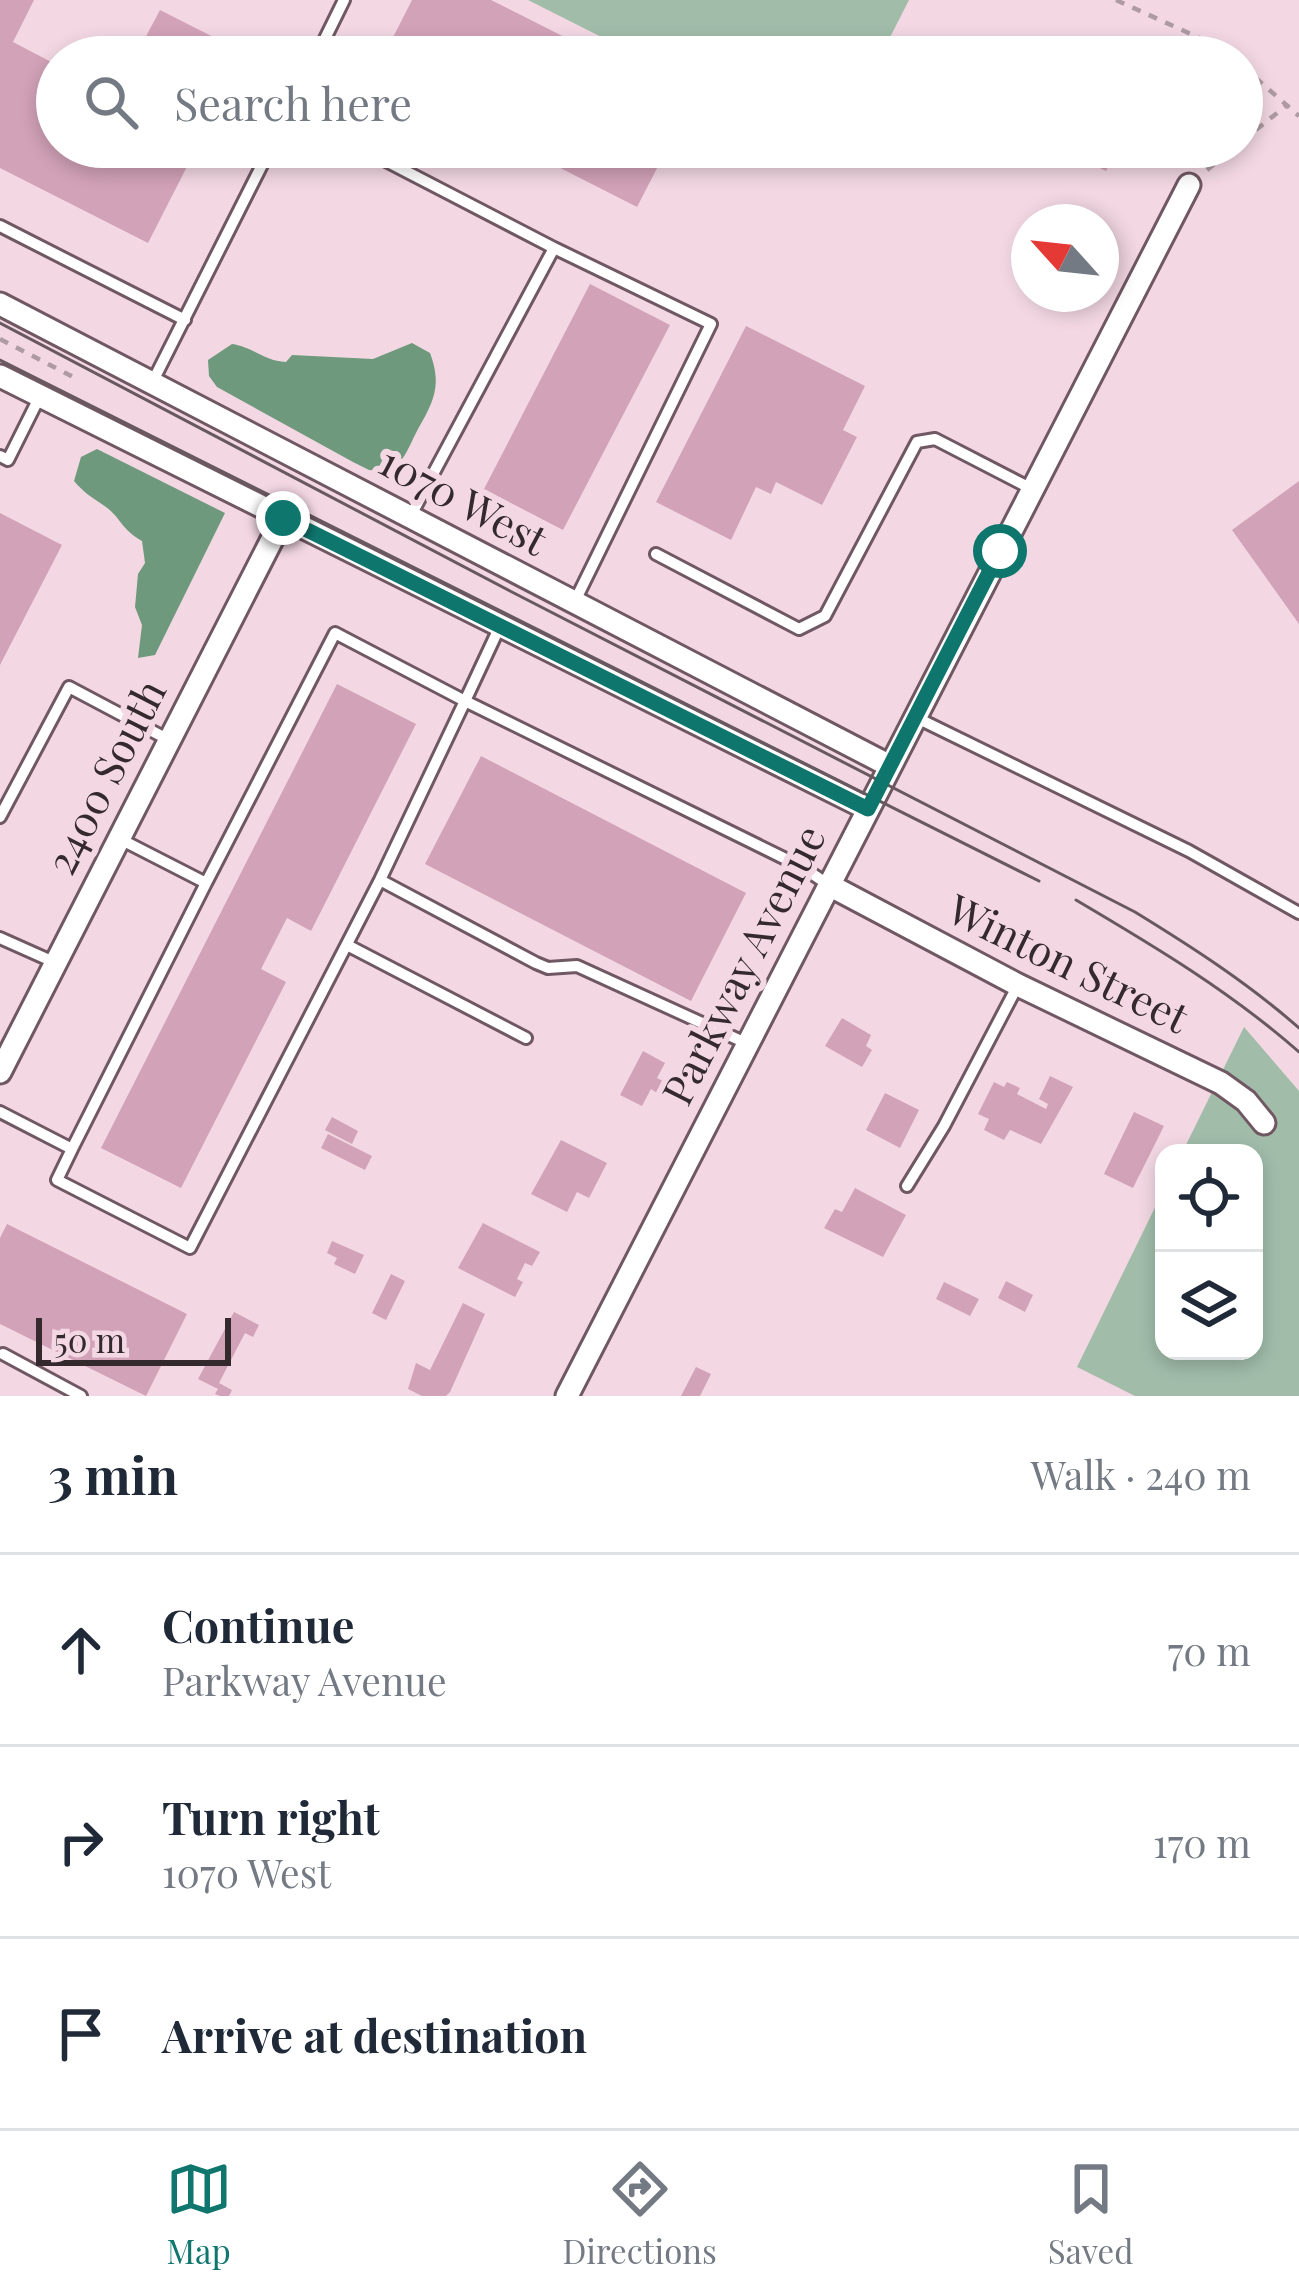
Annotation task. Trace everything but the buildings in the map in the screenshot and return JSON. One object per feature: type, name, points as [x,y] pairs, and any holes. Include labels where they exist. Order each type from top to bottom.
[{"type":"street","name":"Parkway Avenue","points":[[567,1396],[1189,185]]},
{"type":"street","name":"1070 West","points":[[0,304],[890,766]]},
{"type":"street","points":[[0,376],[868,809]]},
{"type":"street","name":"2400 South","points":[[0,1072],[283,518]]},
{"type":"street","name":"Winton Street","points":[[829,885],[1018,985],[1221,1083],[1246,1101],[1264,1123]]},
{"type":"lane","points":[[326,36],[344,0]]},
{"type":"lane","points":[[153,381],[261,168]]},
{"type":"lane","points":[[400,168],[710,324],[574,604]]},
{"type":"lane","points":[[0,226],[185,320]]},
{"type":"lane","points":[[409,518],[554,248]]},
{"type":"lane","points":[[0,456],[8,460],[40,396]]},
{"type":"lane","points":[[656,554],[799,629],[825,616],[917,442],[935,439],[1032,489]]},
{"type":"lane","points":[[501,624],[465,701],[380,880],[190,1248],[57,1180],[335,632],[465,701],[802,867],[829,885]]},
{"type":"lane","points":[[0,817],[69,687],[169,740]]},
{"type":"lane","points":[[915,717],[1189,851],[1299,913]]},
{"type":"lane","points":[[119,838],[206,883]]},
{"type":"lane","points":[[380,880],[536,963],[548,968],[578,966],[748,1044]]},
{"type":"lane","points":[[0,938],[56,963]]},
{"type":"lane","points":[[347,945],[526,1038]]},
{"type":"lane","points":[[907,1186],[1018,985]]},
{"type":"lane","points":[[0,1112],[72,1149]]},
{"type":"lane","points":[[1,1355],[81,1396]]},
{"type":"path","points":[[1117,0],[1195,36]]},
{"type":"path","points":[[1263,84],[1299,116]]},
{"type":"path","points":[[1263,124],[1287,105]]},
{"type":"path","points":[[1189,185],[1210,168]]},
{"type":"path","points":[[0,340],[77,379]]},
{"type":"shaded area","points":[[528,0],[909,0],[891,36],[599,36]]},
{"type":"shaded area","points":[[412,343],[430,353],[434,392],[407,452],[391,472],[369,470],[353,462],[217,387],[209,376],[208,360],[232,344],[286,362],[292,355],[373,359]]},
{"type":"shaded area","points":[[97,449],[225,513],[155,655],[138,658],[142,625],[135,607],[138,574],[145,563],[142,541],[74,481],[81,457]]},
{"type":"shaded area","points":[[1244,1027],[1299,1091],[1299,1396],[1135,1396],[1077,1367],[1155,1207],[1155,1360],[1263,1360],[1263,1144],[1186,1144]]},
{"type":"tram line","points":[[0,323],[1135,912],[1219,966],[1299,1028]]},
{"type":"tram line","points":[[0,360],[1039,881]]},
{"type":"tram line","points":[[1076,900],[1219,990],[1299,1052]]},
{"type":"route","points":[[283,518],[868,809],[1000,551]]}]
